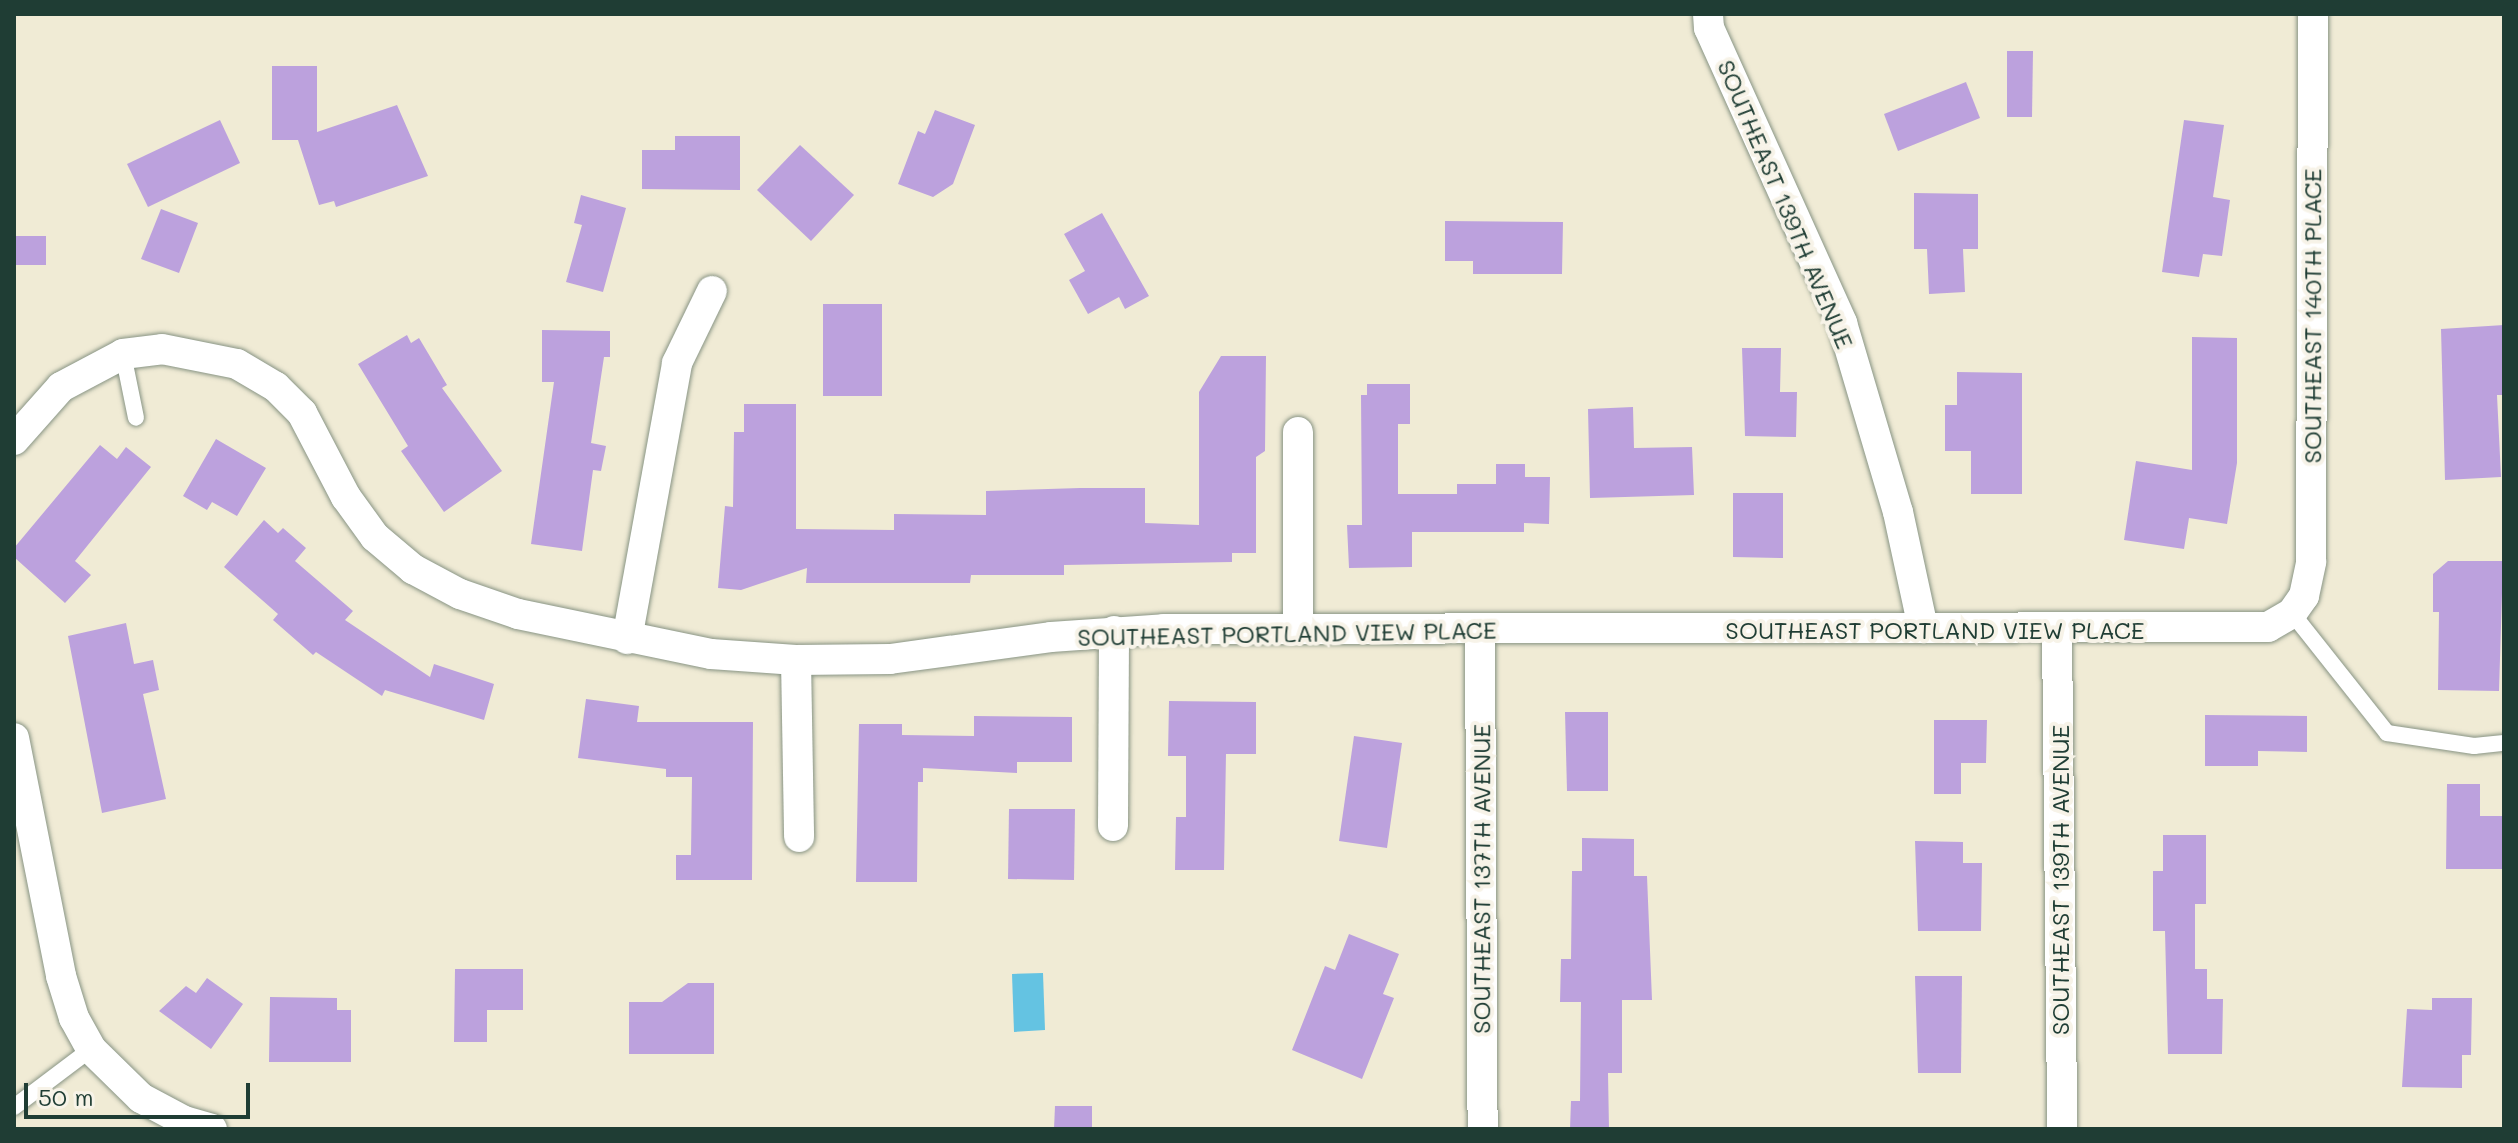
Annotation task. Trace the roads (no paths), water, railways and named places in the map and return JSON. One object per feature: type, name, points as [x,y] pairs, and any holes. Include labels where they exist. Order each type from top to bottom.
[{"type":"street","name":"SOUTHEAST 139TH AVENUE","points":[[1708,14],[1709,28],[1842,323],[1898,512],[1923,628]]},
{"type":"street","name":"SOUTHEAST 140TH PLACE","points":[[2292,613],[2304,596],[2311,562],[2313,14]]},
{"type":"street","points":[[627,639],[677,363],[712,291]]},
{"type":"street","name":"SOUTHEAST PORTLAND VIEW PLACE","points":[[14,440],[61,387],[123,354],[162,349],[237,364],[276,387],[302,413],[353,507],[375,537],[413,569],[460,594],[518,614],[711,654],[796,660],[959,653],[1114,631],[1923,628],[2234,631],[2268,627],[2292,613]]},
{"type":"street","points":[[1298,432],[1298,629]]},
{"type":"street","name":"SOUTHEAST 137TH AVENUE","points":[[1480,630],[1483,1129]]},
{"type":"street","points":[[1113,826],[1114,631]]},
{"type":"street","name":"SOUTHEAST 139TH AVENUE","points":[[2057,631],[2062,1129]]},
{"type":"street","points":[[796,660],[799,837]]},
{"type":"street","points":[[14,738],[61,976],[91,1049],[141,1098],[184,1121],[212,1129]]},
{"type":"lane","points":[[123,354],[136,418]]},
{"type":"lane","points":[[2292,613],[2387,733],[2474,746],[2504,743]]},
{"type":"lane","points":[[14,1107],[91,1049]]},
{"type":"water","points":[[1043,973],[1045,1030],[1014,1032],[1012,974]]}]
